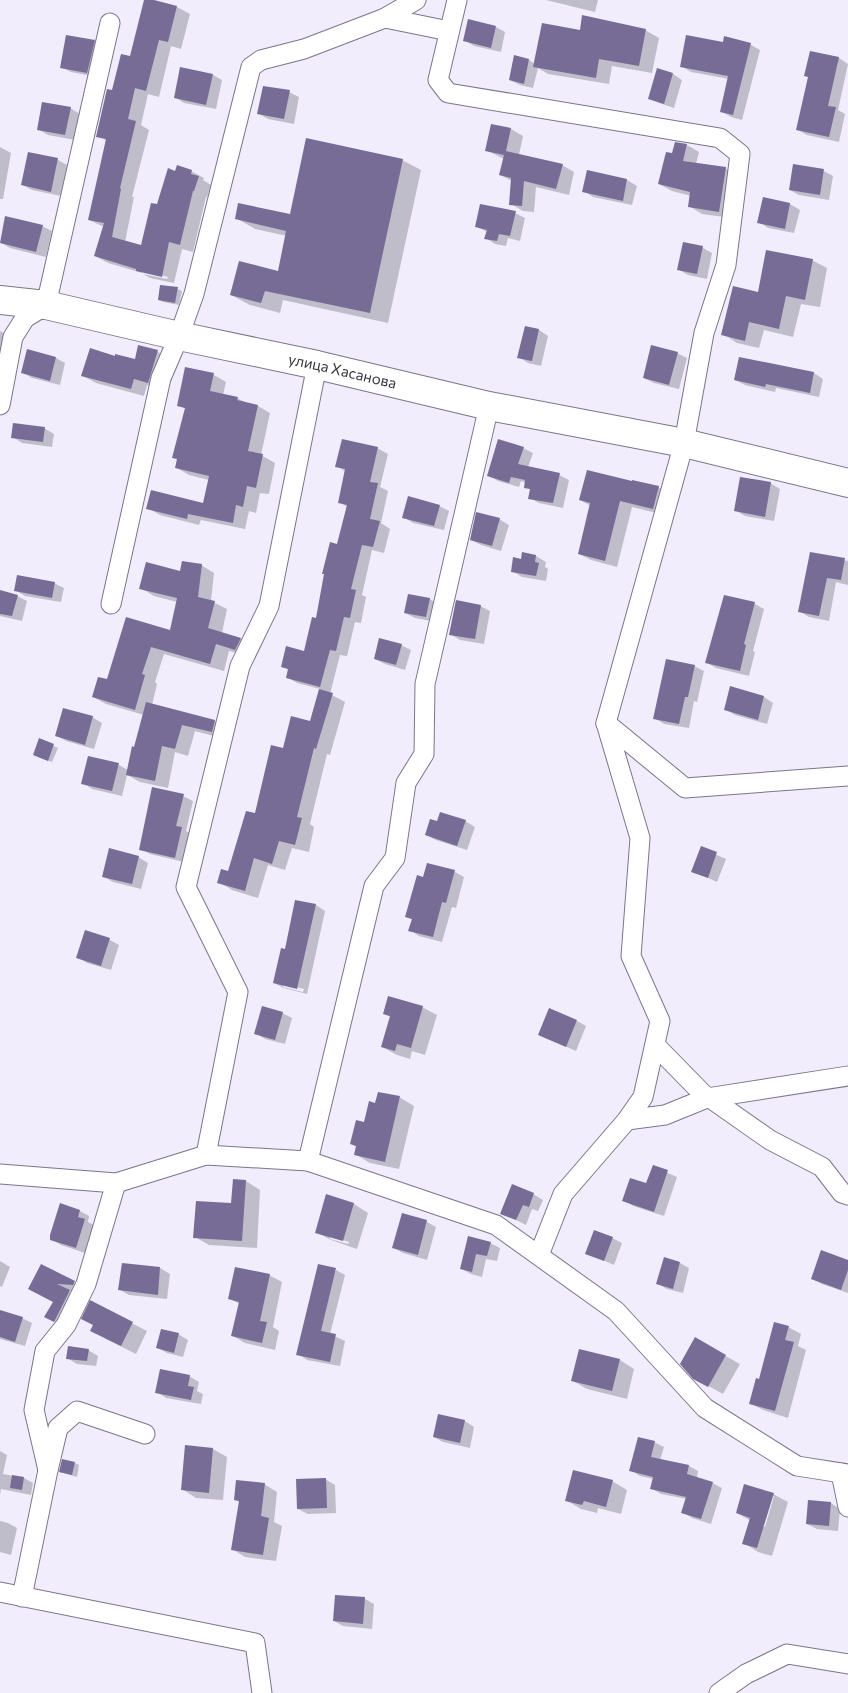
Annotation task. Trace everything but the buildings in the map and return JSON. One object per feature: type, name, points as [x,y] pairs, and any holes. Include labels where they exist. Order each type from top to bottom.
[{"type":"street","points":[[111,604],[161,378],[194,294],[251,67],[261,60],[304,50],[385,18],[416,0]]},
{"type":"street","points":[[456,0],[438,80],[448,93],[720,138],[740,154],[726,265],[704,333],[684,443],[606,723],[640,838],[631,956],[660,1020],[643,1097],[628,1120],[562,1194],[539,1256]]},
{"type":"street","points":[[385,18],[449,30]]},
{"type":"street","points":[[0,405],[13,337],[25,318],[46,305],[110,23]]},
{"type":"street","name":"улица Хасанова","points":[[0,300],[46,305],[179,336],[317,365],[489,406],[684,443],[848,483]]},
{"type":"street","points":[[206,1155],[238,992],[186,887],[240,666],[269,606],[317,365]]},
{"type":"street","points":[[308,1161],[374,886],[396,858],[406,783],[424,754],[425,684],[489,406]]},
{"type":"street","points":[[606,723],[685,788],[848,776]]},
{"type":"street","points":[[655,1045],[708,1098],[770,1140],[822,1167],[842,1193],[848,1196]]},
{"type":"street","points":[[628,1120],[665,1115],[708,1098],[848,1076]]},
{"type":"street","points":[[0,1174],[116,1183],[206,1155],[308,1161],[496,1225],[616,1311],[705,1408],[797,1466],[844,1473],[848,1507]]},
{"type":"street","points":[[48,1470],[34,1410],[45,1351],[66,1325],[86,1284],[116,1183]]},
{"type":"street","points":[[22,1597],[58,1428],[77,1411],[145,1434]]},
{"type":"street","points":[[0,1592],[255,1643],[262,1693]]},
{"type":"street","points":[[719,1693],[746,1674],[786,1654],[848,1664]]},
{"type":"street","points":[[742,1693],[746,1674]]}]
